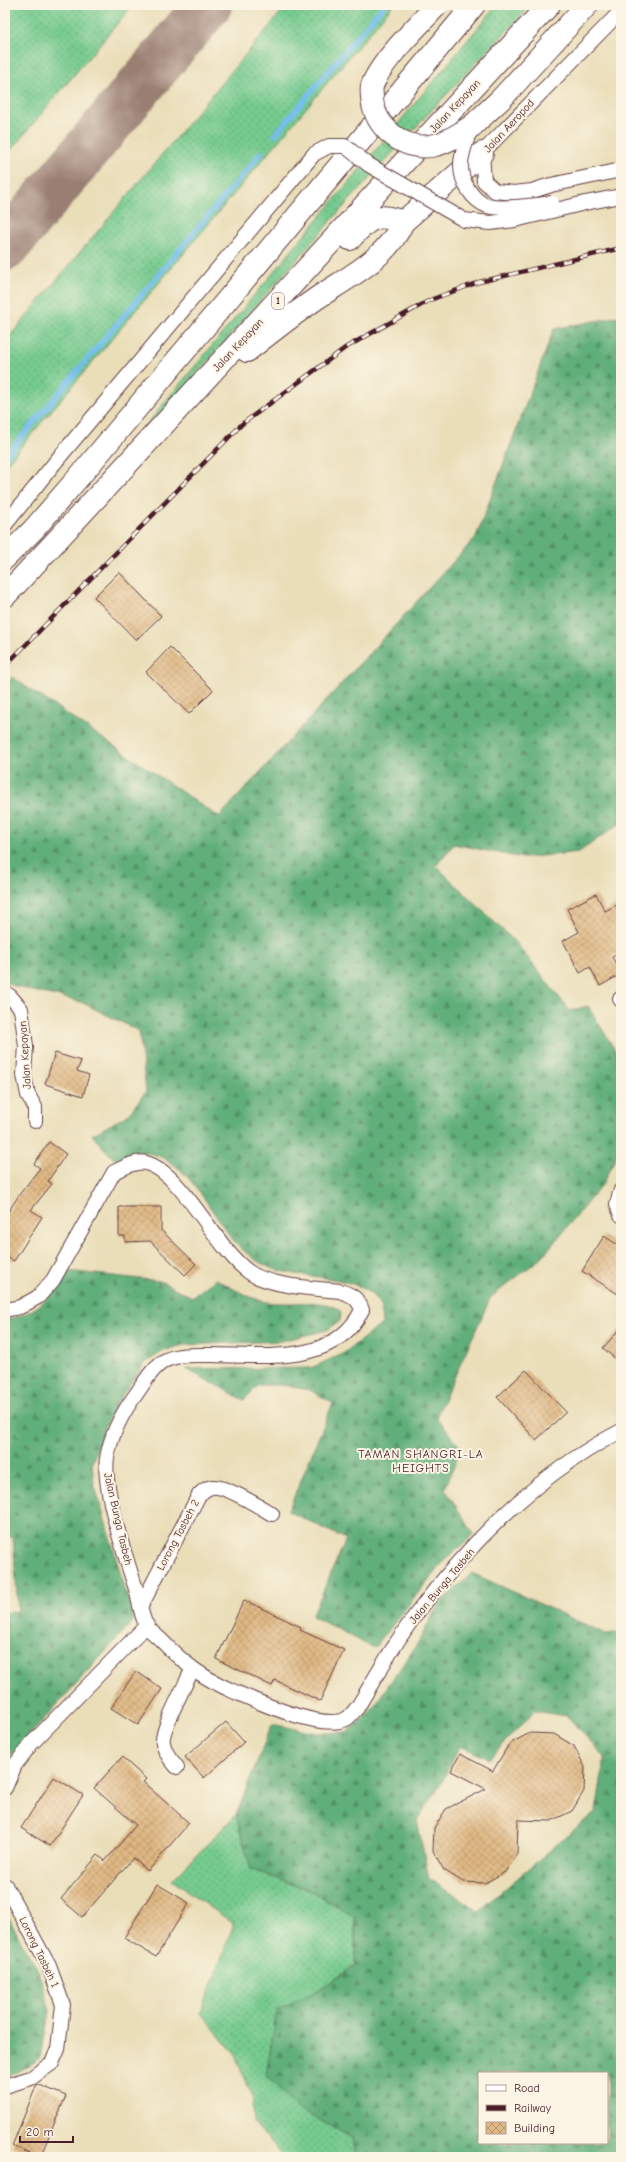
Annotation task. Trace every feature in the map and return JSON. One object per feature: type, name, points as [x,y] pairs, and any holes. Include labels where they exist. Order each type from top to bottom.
[{"type":"highway","points":[[437,5],[382,68],[372,87],[372,106],[377,120],[402,142],[415,146],[434,146],[472,126],[501,99],[587,5]]},
{"type":"highway","points":[[5,558],[34,529],[90,464],[474,5]]},
{"type":"highway","name":"Jalan Kepayan","points":[[5,596],[549,5]]},
{"type":"highway","points":[[194,392],[286,320],[349,279],[386,248],[397,236],[403,222],[482,153]]},
{"type":"highway","points":[[264,316],[296,294],[370,218],[384,216],[403,222]]},
{"type":"street","name":"Jalan Aeropod","points":[[621,11],[482,153],[484,181],[495,191],[532,191],[551,185],[621,170]]},
{"type":"street","points":[[472,126],[462,152],[460,171],[463,181],[471,194],[480,202],[489,207],[585,203]]},
{"type":"street","points":[[5,525],[57,460],[314,154],[329,146],[345,146],[369,164],[464,220],[490,222],[515,220],[621,196]]},
{"type":"street","name":"Jalan Kepayan","points":[[5,994],[10,996],[21,1009],[26,1046],[24,1076],[28,1095],[35,1107],[35,1121]]},
{"type":"street","name":"Jalan Bunga Tasbeh","points":[[5,1310],[20,1307],[38,1297],[53,1280],[114,1172],[131,1164],[145,1162],[170,1176],[226,1248],[248,1272],[260,1280],[340,1291],[352,1295],[359,1301],[362,1310],[354,1326],[339,1339],[315,1351],[288,1355],[183,1356],[166,1360],[152,1372],[128,1406],[114,1432],[106,1459],[107,1479],[120,1537],[147,1625],[192,1670],[226,1689],[277,1711],[327,1721],[346,1719],[357,1708],[416,1614],[458,1563],[517,1502],[580,1454],[621,1431]]},
{"type":"street","points":[[621,1190],[617,1204],[621,1215]]},
{"type":"street","name":"Lorong Tasbeh 2","points":[[140,1606],[199,1495],[205,1489],[214,1486],[224,1489],[272,1514]]},
{"type":"street","points":[[5,1788],[15,1765],[31,1744],[147,1625]]},
{"type":"street","points":[[177,1767],[166,1753],[162,1741],[166,1728],[192,1670]]},
{"type":"street","name":"Lorong Tasbeh 1","points":[[5,1885],[49,1966],[63,2005],[58,2049],[52,2063],[31,2078],[5,2086]]},
{"type":"green space","points":[[5,5],[133,5],[5,157]]},
{"type":"green space","points":[[287,5],[393,5],[5,466],[5,342]]},
{"type":"green space","points":[[497,5],[532,5],[383,163],[144,435],[140,436],[140,432]]},
{"type":"green space","points":[[621,316],[621,825],[619,824],[579,852],[523,858],[454,844],[436,866],[515,942],[570,1011],[588,1006],[621,1060],[621,1146],[602,1185],[541,1258],[491,1297],[436,1417],[461,1448],[445,1489],[474,1534],[443,1562],[374,1648],[312,1616],[346,1539],[288,1511],[333,1403],[310,1390],[281,1385],[259,1385],[244,1400],[186,1369],[311,1368],[344,1353],[382,1324],[380,1305],[368,1292],[354,1285],[338,1280],[270,1268],[256,1260],[234,1241],[201,1194],[180,1169],[168,1160],[154,1154],[135,1152],[115,1160],[92,1135],[129,1114],[146,1091],[139,1031],[81,1002],[17,987],[5,982],[5,687],[12,677],[219,817],[476,537],[554,329]]},
{"type":"green space","points":[[67,1271],[160,1281],[192,1297],[216,1279],[247,1295],[267,1302],[306,1302],[326,1304],[341,1312],[340,1321],[327,1330],[281,1341],[183,1345],[164,1351],[145,1363],[118,1401],[104,1428],[92,1463],[94,1483],[134,1620],[5,1762],[5,1613],[18,1611],[13,1537],[5,1537],[5,1320],[35,1309],[49,1297]]},
{"type":"green space","points":[[472,1573],[606,1634],[621,1632],[621,2157],[356,2157],[353,2137],[299,2110],[266,2075],[277,2010],[320,1989],[355,1966],[355,1917],[311,1891],[251,1869],[236,1815],[272,1724],[316,1733],[347,1732],[371,1710],[416,1646],[439,1604]],"holes":[[[534,1711],[567,1716],[605,1757],[596,1811],[479,1911],[429,1879],[417,1820],[441,1784],[460,1746],[489,1759]]]},
{"type":"green space","points":[[236,1815],[251,1869],[311,1891],[355,1917],[355,1966],[320,1989],[299,2110],[353,2137],[356,2157],[285,2157],[254,2123],[253,2097],[234,2053],[201,2013],[234,1924],[172,1880]]},
{"type":"green space","points":[[5,1912],[39,1973],[50,2011],[40,2058],[18,2072],[5,2076]]},
{"type":"building","points":[[119,572],[161,616],[136,640],[94,597]]},
{"type":"building","points":[[170,647],[213,690],[189,714],[146,672]]},
{"type":"building","points":[[596,894],[605,911],[621,903],[621,952],[612,957],[621,974],[600,986],[590,967],[580,973],[563,941],[579,932],[567,909]]},
{"type":"building","points":[[55,1053],[81,1061],[77,1071],[89,1075],[83,1096],[45,1084]]},
{"type":"building","points":[[49,1142],[66,1154],[48,1181],[52,1184],[31,1210],[42,1217],[14,1261],[5,1256],[5,1217],[19,1195],[40,1168],[34,1164]]},
{"type":"building","points":[[119,1207],[161,1207],[161,1230],[196,1264],[185,1275],[150,1241],[125,1242],[125,1236],[119,1236]]},
{"type":"building","points":[[604,1236],[621,1247],[621,1296],[582,1271]]},
{"type":"building","points":[[621,1328],[621,1364],[603,1348]]},
{"type":"building","points":[[526,1370],[566,1412],[536,1440],[497,1397]]},
{"type":"building","points":[[244,1600],[301,1627],[300,1630],[344,1650],[320,1701],[275,1680],[272,1686],[216,1659]]},
{"type":"building","points":[[136,1671],[162,1689],[138,1725],[111,1708]]},
{"type":"building","points":[[226,1722],[244,1742],[204,1778],[185,1757]]},
{"type":"building","points":[[530,1733],[554,1734],[574,1746],[585,1767],[584,1791],[572,1811],[551,1821],[518,1820],[517,1854],[505,1872],[485,1883],[463,1882],[444,1870],[433,1851],[434,1828],[446,1809],[486,1789],[451,1771],[460,1754],[493,1771],[509,1744]]},
{"type":"building","points":[[122,1757],[146,1779],[143,1782],[189,1823],[148,1871],[133,1858],[82,1917],[61,1899],[98,1855],[105,1861],[136,1825],[94,1788]]},
{"type":"building","points":[[54,1777],[83,1795],[50,1846],[21,1828]]},
{"type":"building","points":[[157,1884],[189,1903],[156,1957],[124,1938]]},
{"type":"building","points":[[37,2084],[66,2096],[40,2157],[12,2146]]},
{"type":"waterway","points":[[275,135],[384,5]]},
{"type":"waterway","points":[[5,457],[261,153]]},
{"type":"taxiway","points":[[5,247],[208,5]]},
{"type":"railway","points":[[5,666],[242,424],[345,348],[430,300],[479,282],[621,248]]},
{"type":"district","name":"TAMAN SHANGRI-LA HEIGHTS","points":[[421,1461]]}]
